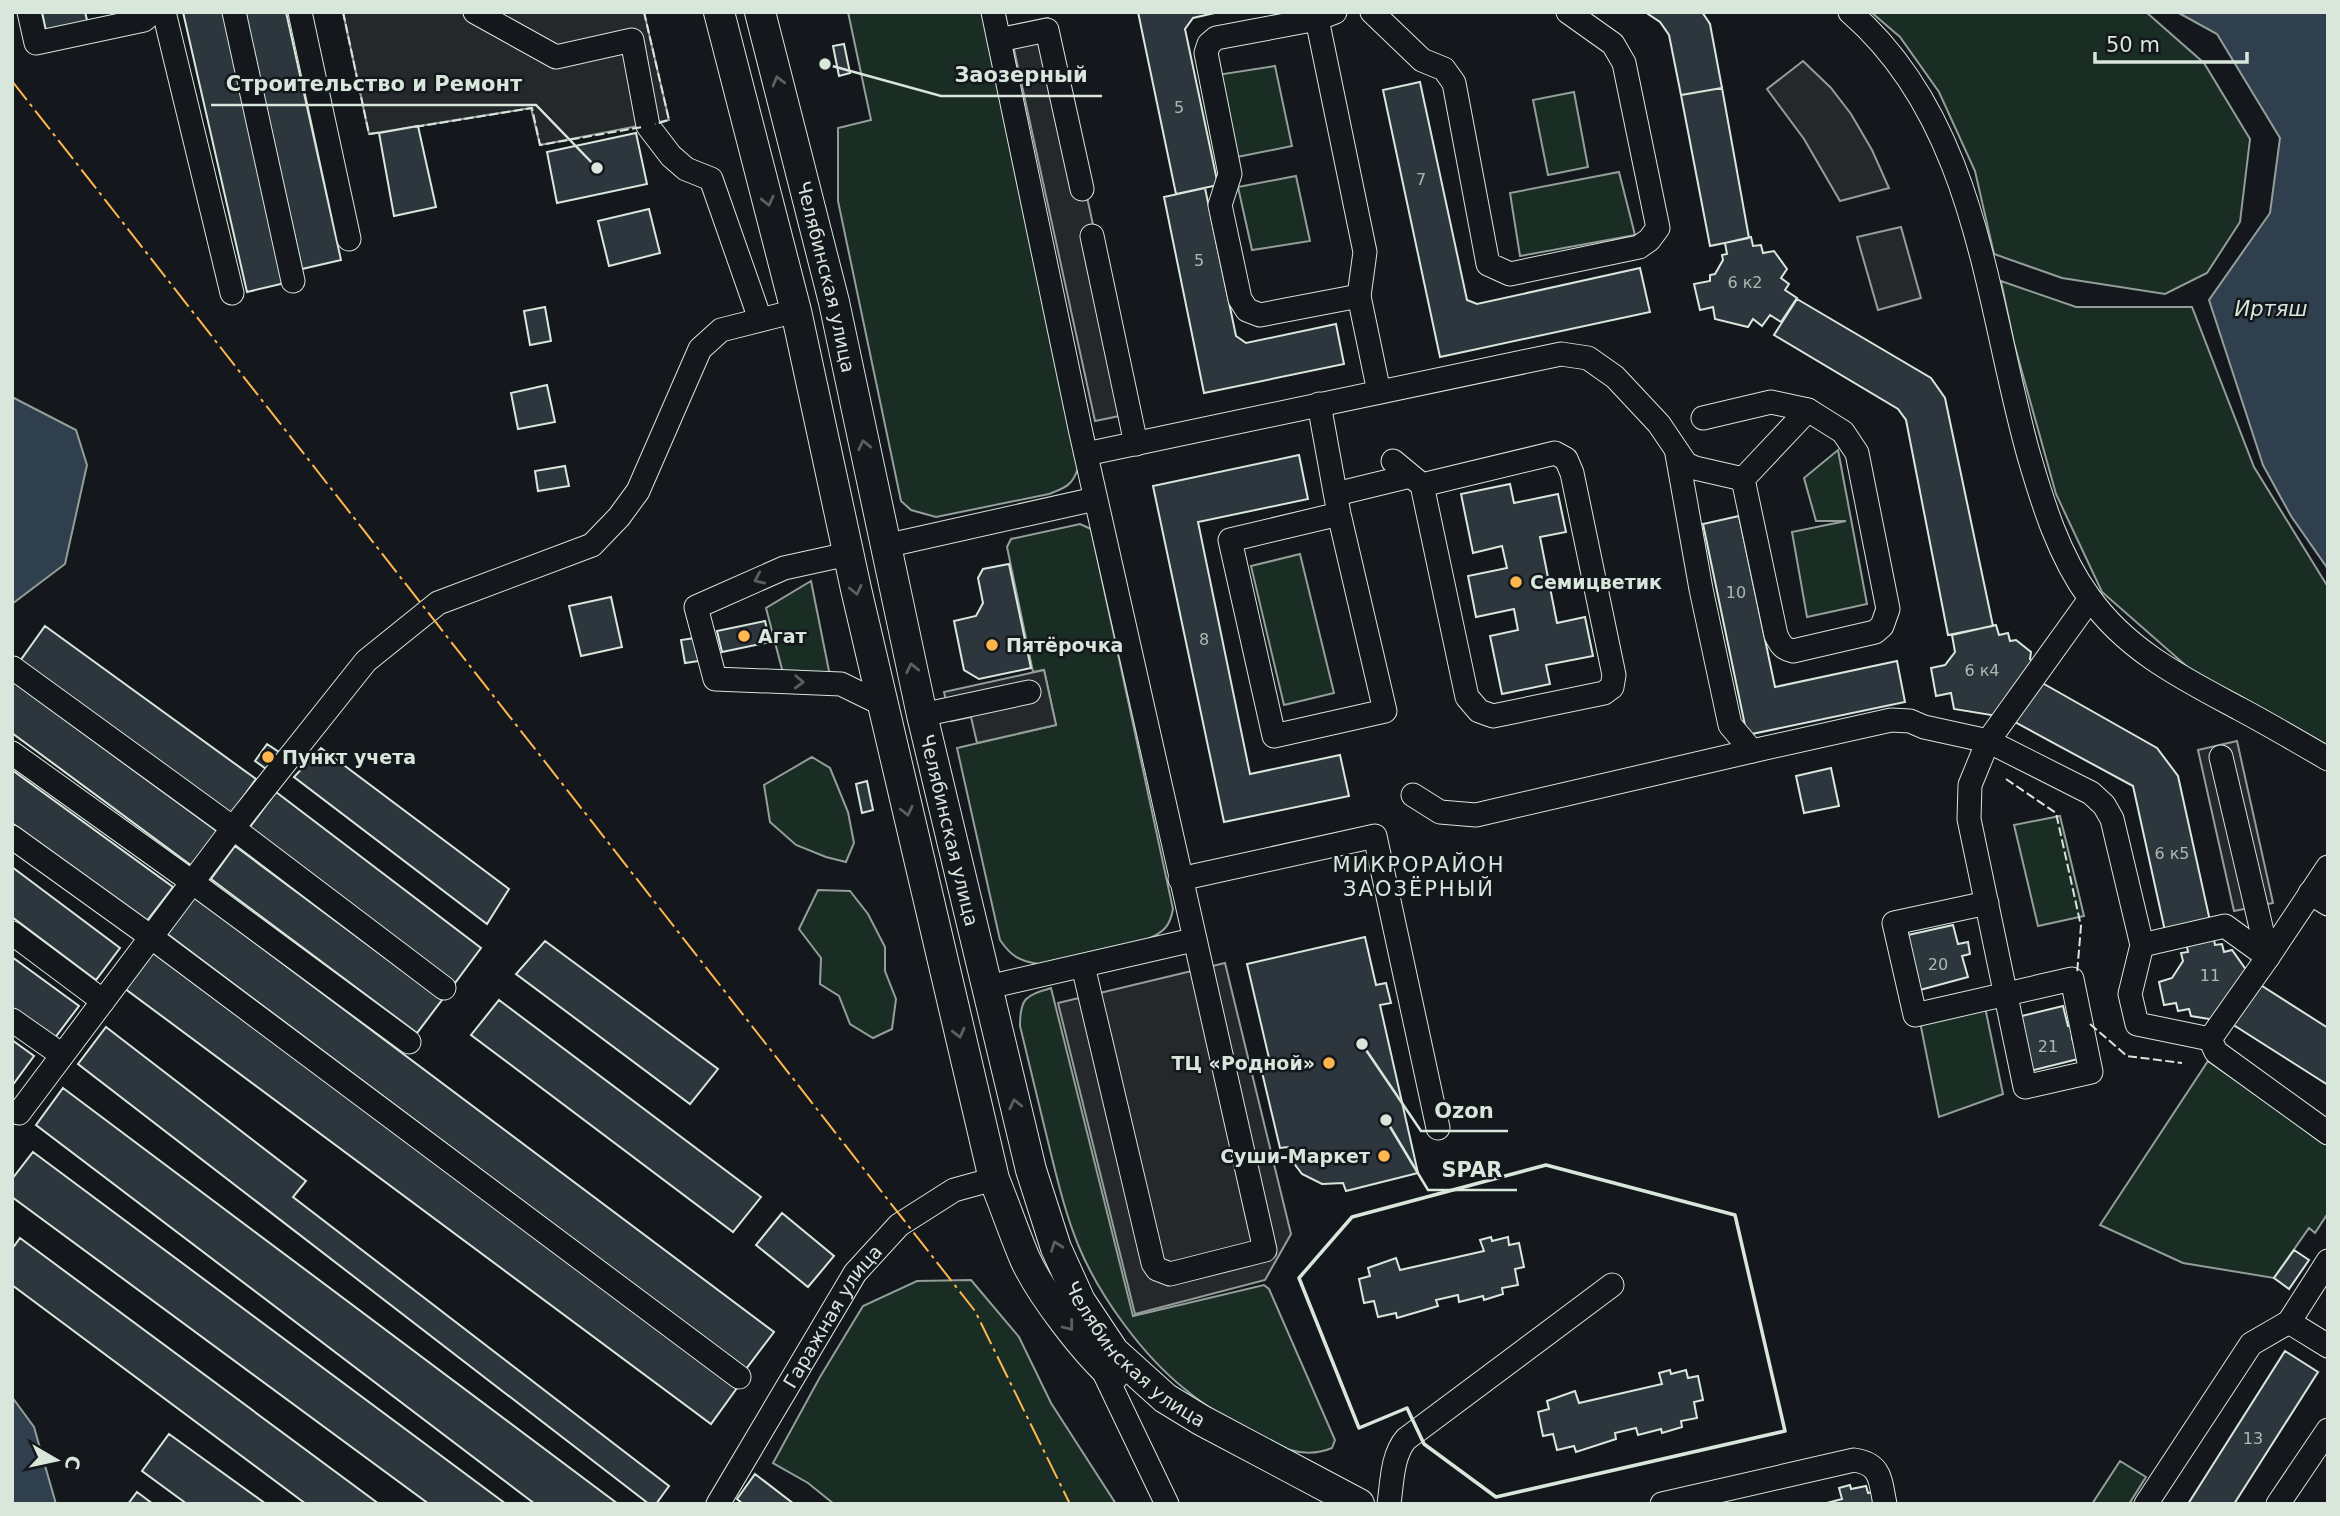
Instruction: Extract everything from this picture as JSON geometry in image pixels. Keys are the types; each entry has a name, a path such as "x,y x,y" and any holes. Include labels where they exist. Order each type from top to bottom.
{"main road":[{"name":"Челябинская улица","path":"719,12 796,311 882,704 994,1179 1026,1262 1057,1310 1100,1364 1131,1392 1169,1417 1325,1504"},
{"name":"Челябинская улица","path":"760,12 834,302 922,715 1031,1170 1056,1248 1080,1301 1114,1352 1165,1398 1359,1504"},
{"path":"751,134 789,125"},
{"path":"796,311 834,302"},
{"path":"848,554 885,546"},
{"path":"994,1179 1031,1170"}],"street":[{"path":"29,12 36,43 96,21 144,20 153,12"},
{"path":"164,12 232,293"},
{"path":"234,12 293,281"},
{"path":"300,12 349,239"},
{"path":"475,12 556,57 632,40 648,125 671,156 686,169 711,179 760,319"},
{"path":"993,12 1086,454 1193,940 1265,1250 1170,1274 1157,1269 1153,1263 1083,966"},
{"path":"1372,12 1422,60 1444,69 1454,83 1488,264 1510,274 1639,247 1649,240 1658,228 1624,63 1613,44 1568,12"},
{"path":"1850,12 1885,46 1906,74 1947,148 1963,191 1981,257 2034,475 2057,539 2090,599 2131,643 2183,680 2328,759"},
{"path":"1359,296 1260,315 1247,310 1240,299 1220,205 1230,174 1206,52 1209,44 1216,38 1326,16 1365,252 1359,296 1379,392"},
{"path":"999,40 1047,30 1082,189"},
{"path":"1092,236 1136,443"},
{"path":"19,1113 233,828 366,662 438,603 592,545 619,517 638,491 700,349 721,330 796,311"},
{"path":"1086,454 1561,354 1587,358 1615,377 1659,424 1686,464 1743,479"},
{"path":"1703,418 1771,402 1808,410 1843,432 1857,453 1887,596 1886,618 1875,632 1793,651 1786,650 1779,643 1743,479"},
{"path":"1319,404 1338,504 1385,711 1274,736 1230,540 1338,504 1408,474 1555,453 1566,458 1572,473 1614,675 1612,687 1604,693 1493,716 1479,711 1467,697 1408,474"},
{"path":"1743,479 1808,410"},
{"path":"1677,454 1730,725 1752,751"},
{"path":"885,546 1096,499"},
{"path":"848,554 784,568 696,607 715,680 841,684 882,704"},
{"path":"1987,903 1894,923 1915,1015 2006,995 2072,979 2091,1072 2025,1087 2006,995 1987,903 1969,819 1970,785 1988,741 2090,599"},
{"path":"13,668 233,828 444,988"},
{"path":"922,715 1029,692"},
{"path":"1413,796 1440,812 1476,815 1891,720 1910,721 1924,727 1988,741 2091,793 2104,804 2112,819 2141,945 2130,994 2137,1024 2210,1039"},
{"path":"12,753 409,1042"},
{"path":"2221,757 2268,957"},
{"path":"1180,879 1375,836 1438,1128"},
{"path":"12,837 151,937 739,1377"},
{"path":"2210,1039 2268,957 2319,899 2328,866"},
{"path":"2141,945 2225,926 2268,957"},
{"path":"12,933 103,1001"},
{"path":"988,987 1193,940"},
{"path":"12,1020 62,1055"},
{"path":"2210,1039 2216,1052 2328,1133"},
{"name":"Гаражная улица","path":"718,1504 855,1273 899,1225 954,1190 994,1179"},
{"path":"2146,1504 2251,1344 2289,1322 2328,1261"},
{"path":"1389,1504 1396,1457 1399,1446 1406,1439 1612,1284"},
{"path":"2289,1322 2328,1346"},
{"path":"1100,1364 1167,1504"},
{"path":"2278,1504 2328,1430"},
{"path":"1662,1504 1854,1461 1865,1462 1874,1467 1879,1476 1885,1504"}],"green space":[{"path":"848,12 983,12 1078,468 1071,482 1060,490 936,517 911,510 901,501 838,201 838,128 871,120"},
{"path":"1871,12 2146,12 2204,63 2250,139 2240,222 2207,273 2165,294 2062,278 1994,254 1975,171 1939,92 1900,37"},
{"path":"1275,66 1292,146 1232,158 1217,75"},
{"path":"1574,92 1588,167 1548,175 1533,100"},
{"path":"1619,172 1635,235 1520,256 1510,193"},
{"path":"1296,176 1310,241 1252,250 1238,187"},
{"path":"2001,281 2076,307 2192,307 2254,467 2328,587 2328,752 2200,678 2102,592 2056,494 2014,343"},
{"path":"1838,450 1867,604 1807,617 1792,532 1846,521 1816,521 1804,478"},
{"path":"1080,524 1091,529 1173,909 1165,928 1148,939 1039,964 1016,957 1000,940 957,748 1056,725 1044,670 1033,672 1007,547 1011,539"},
{"path":"1300,554 1334,693 1284,705 1251,566"},
{"path":"811,581 831,681 783,673 766,608"},
{"path":"812,757 830,768 848,812 854,843 846,862 796,845 770,822 764,785"},
{"path":"2060,816 2084,916 2038,926 2014,825"},
{"path":"818,890 850,891 868,914 885,947 885,971 896,999 892,1029 873,1038 850,1024 839,996 820,984 821,958 799,929"},
{"path":"1051,988 1133,1316 1264,1285 1269,1289 1335,1440 1332,1448 1307,1453 1284,1448 1261,1438 1205,1405 1154,1360 1124,1324 1099,1286 1079,1247 1066,1211 1020,1026 1021,1009 1026,1000 1035,993"},
{"path":"1985,1007 2003,1094 1939,1117 1920,1022"},
{"path":"2208,1061 2328,1144 2328,1213 2315,1233 2309,1228 2274,1278 2183,1263 2100,1225"},
{"path":"971,1280 1019,1337 1051,1403 1116,1504 834,1504 808,1483 773,1463 863,1306 917,1281"},
{"path":"2120,1461 2146,1477 2129,1504 2092,1504"}],"shaded area":[{"path":"343,12 644,12 669,120 540,145 531,108 369,134"},
{"path":"1048,18 1134,413 1095,421 1009,26"},
{"path":"1803,61 1831,88 1851,114 1872,150 1889,188 1840,201 1804,139 1767,89"},
{"path":"1901,227 1921,298 1878,310 1857,237"},
{"path":"1044,670 1056,725 977,743 971,717 951,721 944,692"},
{"path":"2237,741 2273,903 2234,911 2198,750"},
{"path":"1225,963 1291,1234 1265,1280 1135,1314 1058,1003"}],"water":[{"name":"Иртяш","path":"2177,12 2328,12 2328,569 2291,516 2263,465 2209,300 2270,213 2280,138 2217,34"},
{"path":"12,397 76,430 87,465 65,564 12,604"},
{"path":"12,1397 34,1427 56,1504 12,1504"}],"building":[{"path":"42,12 85,12 88,24 46,31"},
{"path":"183,12 224,12 285,283 247,292"},
{"path":"244,12 286,12 341,260 302,269"},
{"path":"1138,12 1219,12 1193,18 1185,29 1218,185 1176,194"},
{"path":"1645,12 1702,12 1710,24 1722,88 1681,95 1669,35 1660,22"},
{"path":"844,44 850,73 839,76 833,46"},
{"path":"1420,82 1467,300 1477,304 1640,268 1650,312 1440,357 1383,90"},
{"path":"1722,88 1749,238 1710,246 1681,95"},
{"path":"418,126 436,207 394,216 379,133"},
{"path":"636,133 647,184 557,203 547,152"},
{"path":"1205,188 1236,336 1246,343 1336,324 1344,364 1204,393 1164,197"},
{"path":"649,209 660,253 609,266 598,221"},
{"path":"1751,237 1753,246 1761,245 1763,253 1774,251 1787,269 1781,278 1789,284 1785,290 1797,298 1781,322 1770,315 1762,326 1753,319 1748,327 1715,319 1713,307 1700,310 1694,284 1710,281 1710,275 1715,274 1723,260 1722,255 1727,254 1725,243"},
{"path":"1797,299 1931,378 1945,398 1993,626 1948,635 1906,420 1898,409 1774,335"},
{"path":"545,307 551,341 530,345 524,311"},
{"path":"547,385 555,422 518,429 511,393"},
{"path":"1299,455 1308,499 1198,522 1250,774 1340,755 1349,796 1224,822 1153,486"},
{"path":"565,466 569,486 538,491 535,471"},
{"path":"1510,484 1514,503 1558,494 1566,532 1540,537 1557,623 1585,617 1593,656 1546,665 1550,684 1502,694 1490,636 1518,630 1514,609 1476,617 1468,576 1507,568 1502,546 1473,553 1461,494"},
{"path":"1739,516 1775,687 1897,661 1905,702 1747,735 1703,524"},
{"name":"Пятёрочка","path":"1009,564 1031,668 979,679 964,670 954,621 976,616 983,603 978,578 983,569"},
{"path":"611,597 622,647 581,656 569,606"},
{"name":"Агат","path":"765,621 770,642 722,652 717,631"},
{"path":"1996,625 1999,635 2008,633 2010,641 2016,640 2031,652 2030,659 2037,664 1997,716 1954,709 1951,693 1936,696 1931,668 1945,665 1955,652 1952,635"},
{"path":"45,626 256,779 231,814 20,661"},
{"path":"695,638 699,661 685,663 681,640"},
{"path":"2037,680 2157,748 2178,776 2210,921 2165,931 2133,786 2011,720"},
{"path":"12,681 218,832 192,866 12,733"},
{"name":"Пункт учета","path":"267,744 282,754 269,771 255,761"},
{"path":"321,748 509,889 487,924 294,777"},
{"path":"1831,768 1839,806 1804,813 1796,776"},
{"path":"12,770 173,887 146,922 12,823"},
{"path":"867,781 873,810 862,813 856,784"},
{"path":"276,792 481,948 455,983 250,827"},
{"path":"235,846 442,1000 417,1033 211,879"},
{"path":"12,867 120,948 96,980 12,917"},
{"path":"194,897 774,1332 746,1369 166,933"},
{"path":"2210,921 2215,945 2222,944 2224,952 2232,950 2247,971 2215,1020 2191,1016 2189,1009 2178,1011 2176,1003 2164,1005 2159,982 2172,978 2183,961 2181,953 2188,952 2183,927"},
{"path":"1953,925 1958,944 1968,942 1970,954 1962,956 1968,977 1920,990 1908,935"},
{"name":"ТЦ «Родной»","path":"1365,937 1376,985 1386,983 1391,1003 1380,1005 1418,1173 1346,1191 1343,1183 1322,1184 1302,1174 1290,1158 1288,1147 1280,1148 1261,1068 1269,1058 1247,964"},
{"path":"545,941 718,1069 690,1104 516,974"},
{"path":"152,952 737,1388 711,1424 124,988"},
{"path":"12,957 79,1006 54,1039 12,1008"},
{"path":"2259,984 2328,1028 2328,1085 2232,1024"},
{"path":"499,1000 761,1197 733,1232 471,1035"},
{"path":"2063,1006 2068,1026 2077,1024 2081,1036 2072,1038 2078,1059 2030,1071 2018,1017"},
{"path":"106,1027 306,1181 293,1197 669,1486 656,1504 649,1504 78,1064"},
{"path":"12,1040 34,1056 12,1086"},
{"path":"63,1088 618,1504 535,1504 36,1125"},
{"path":"33,1152 506,1504 429,1504 12,1197 12,1179"},
{"path":"782,1213 834,1256 808,1287 756,1245"},
{"path":"1491,1237 1492,1241 1508,1237 1509,1245 1519,1243 1524,1267 1515,1269 1518,1285 1502,1288 1503,1294 1484,1300 1483,1296 1459,1302 1458,1295 1436,1300 1438,1306 1397,1318 1396,1313 1378,1317 1374,1301 1364,1303 1359,1279 1370,1276 1368,1268 1396,1258 1400,1270 1484,1251 1480,1240"},
{"path":"20,1238 379,1504 306,1504 12,1285 12,1249"},
{"path":"2294,1250 2309,1260 2289,1289 2274,1278"},
{"path":"2285,1351 2318,1372 2234,1504 2188,1504"},
{"path":"1670,1370 1671,1374 1686,1370 1688,1378 1698,1376 1703,1400 1694,1402 1697,1418 1681,1421 1682,1427 1662,1433 1661,1429 1638,1435 1636,1428 1615,1433 1616,1439 1576,1452 1574,1446 1557,1450 1553,1434 1543,1436 1538,1412 1549,1409 1547,1401 1575,1391 1579,1403 1662,1384 1659,1373"},
{"path":"169,1434 266,1504 187,1504 142,1471"},
{"path":"755,1474 794,1504 743,1504 737,1499"},
{"path":"1850,1485 1851,1489 1866,1486 1868,1493 1878,1491 1880,1504 1823,1504 1842,1499 1839,1488"},
{"path":"137,1492 153,1504 128,1504"}],"fence":[{"path":"343,12 369,134 384,132"},
{"path":"644,12 669,120 655,124"},
{"path":"415,127 532,108 540,145 642,127"},
{"path":"2006,779 2056,813 2081,926 2077,974"},
{"path":"2090,1024 2127,1056 2182,1063"}],"wall":[{"path":"1546,1165 1735,1215 1785,1431 1496,1497 1424,1444 1407,1408 1359,1428 1299,1278 1352,1217 1546,1165"}],"power":[{"path":"12,81 975,1311 1070,1504"}],"place":[{"name":"Заозерный","path":"825,64"},
{"name":"Строительство и Ремонт","path":"597,168"},
{"name":"Семицветик","path":"1516,582"},
{"name":"Агат","path":"744,636"},
{"name":"Пятёрочка","path":"992,645"},
{"name":"Пункт учета","path":"268,757"},
{"name":"Ozon","path":"1362,1044"},
{"name":"ТЦ «Родной»","path":"1329,1063"},
{"name":"SPAR","path":"1386,1120"},
{"name":"Суши-Маркет","path":"1384,1156"}],"district":[{"name":"МИКРОРАЙОН ЗАОЗЁРНЫЙ","path":"1419,877"}]}
